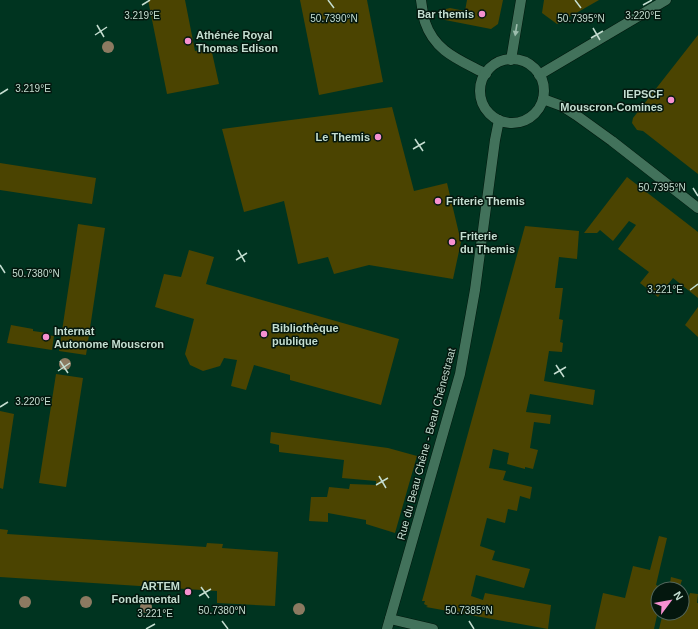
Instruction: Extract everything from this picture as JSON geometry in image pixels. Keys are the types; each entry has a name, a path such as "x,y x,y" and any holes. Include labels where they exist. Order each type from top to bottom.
{"street":[{"path":"421,0 425,21 430,34 436,43 455,58 486,74"},
{"path":"511,60 521,0"},
{"path":"539,75 666,0"},
{"path":"505,60 511,60 517,60 530,65 539,75 544,87 543,100 537,110 528,119 517,123 498,120 486,110 480,89 486,74 494,66 505,60"},
{"path":"543,100 562,106 576,115 698,208"},
{"name":"Rue du Beau Chêne - Beau Chênestraat","path":"389,624 460,374 475,290 498,120"},
{"path":"389,624 433,629"}],"building":[{"path":"148,0 185,0 195,51 211,48 219,84 167,94"},
{"path":"300,0 367,0 383,82 319,95"},
{"path":"467,0 503,0 498,24 491,29 445,20 443,18 442,10 450,8 465,11"},
{"path":"544,0 599,0 557,24 542,13"},
{"path":"698,35 698,174 643,131 637,130 632,123 633,118"},
{"path":"392,107 414,191 447,183 461,242 453,279 369,265 334,274 328,257 298,264 284,201 244,212 222,129"},
{"path":"0,163 96,178 92,204 0,190"},
{"path":"627,177 698,232 698,298 673,278 658,297 640,283 649,272 618,249 636,225 629,221 613,241 600,230 597,233 584,233"},
{"path":"78,224 105,228 86,355 59,351"},
{"path":"525,226 579,231 577,259 559,257 555,288 563,288 559,319 563,320 560,342 563,343 562,352 549,351 544,381 595,390 593,405 530,394 526,412 551,415 550,424 534,422 530,448 538,450 533,469 525,467 525,469 507,464 509,453 493,449 489,468 506,471 503,480 532,487 530,499 520,496 517,511 508,509 505,523 487,518 480,546 495,551 492,560 530,569 524,588 476,575 471,596 483,600 485,593 551,605 548,629 426,607 428,606 424,604 425,601 422,601"},
{"path":"189,250 214,257 206,284 399,339 381,405 290,380 290,375 254,365 246,390 231,386 237,360 224,358 220,366 203,371 190,365 185,354 194,319 155,307 164,274 181,277"},
{"path":"698,307 698,337 685,325"},
{"path":"11,325 33,329 33,331 47,333 46,335 54,336 52,350 7,343"},
{"path":"56,374 83,378 66,487 39,483"},
{"path":"0,411 14,414 3,489 0,488"},
{"path":"271,432 388,448 417,456 395,533 366,524 366,520 328,513 328,522 309,521 311,497 327,497 329,487 349,489 350,484 376,485 376,481 342,478 344,460 279,452 279,445 270,443"},
{"path":"0,529 8,530 7,534 206,547 207,543 223,544 222,548 278,552 275,606 217,603 217,591 0,577"},
{"path":"659,536 667,538 657,581 650,581 650,621 656,621 654,629 595,629 603,593 625,598 633,566 650,570"},
{"path":"671,577 682,580 682,581 670,581"},
{"path":"690,593 698,594 698,629 659,629 661,621 690,621"}],"place":[{"name":"Bar themis","path":"482,14"},
{"name":"Athénée Royal Thomas Edison","path":"188,41"},
{"name":"IEPSCF Mouscron-Comines","path":"671,100"},
{"name":"Le Themis","path":"378,137"},
{"name":"Friterie Themis","path":"438,201"},
{"name":"Friterie du Themis","path":"452,242"},
{"name":"Bibliothèque publique","path":"264,334"},
{"name":"Internat Autonome Mouscron","path":"46,337"},
{"name":"ARTEM Fondamental","path":"188,592"}]}
